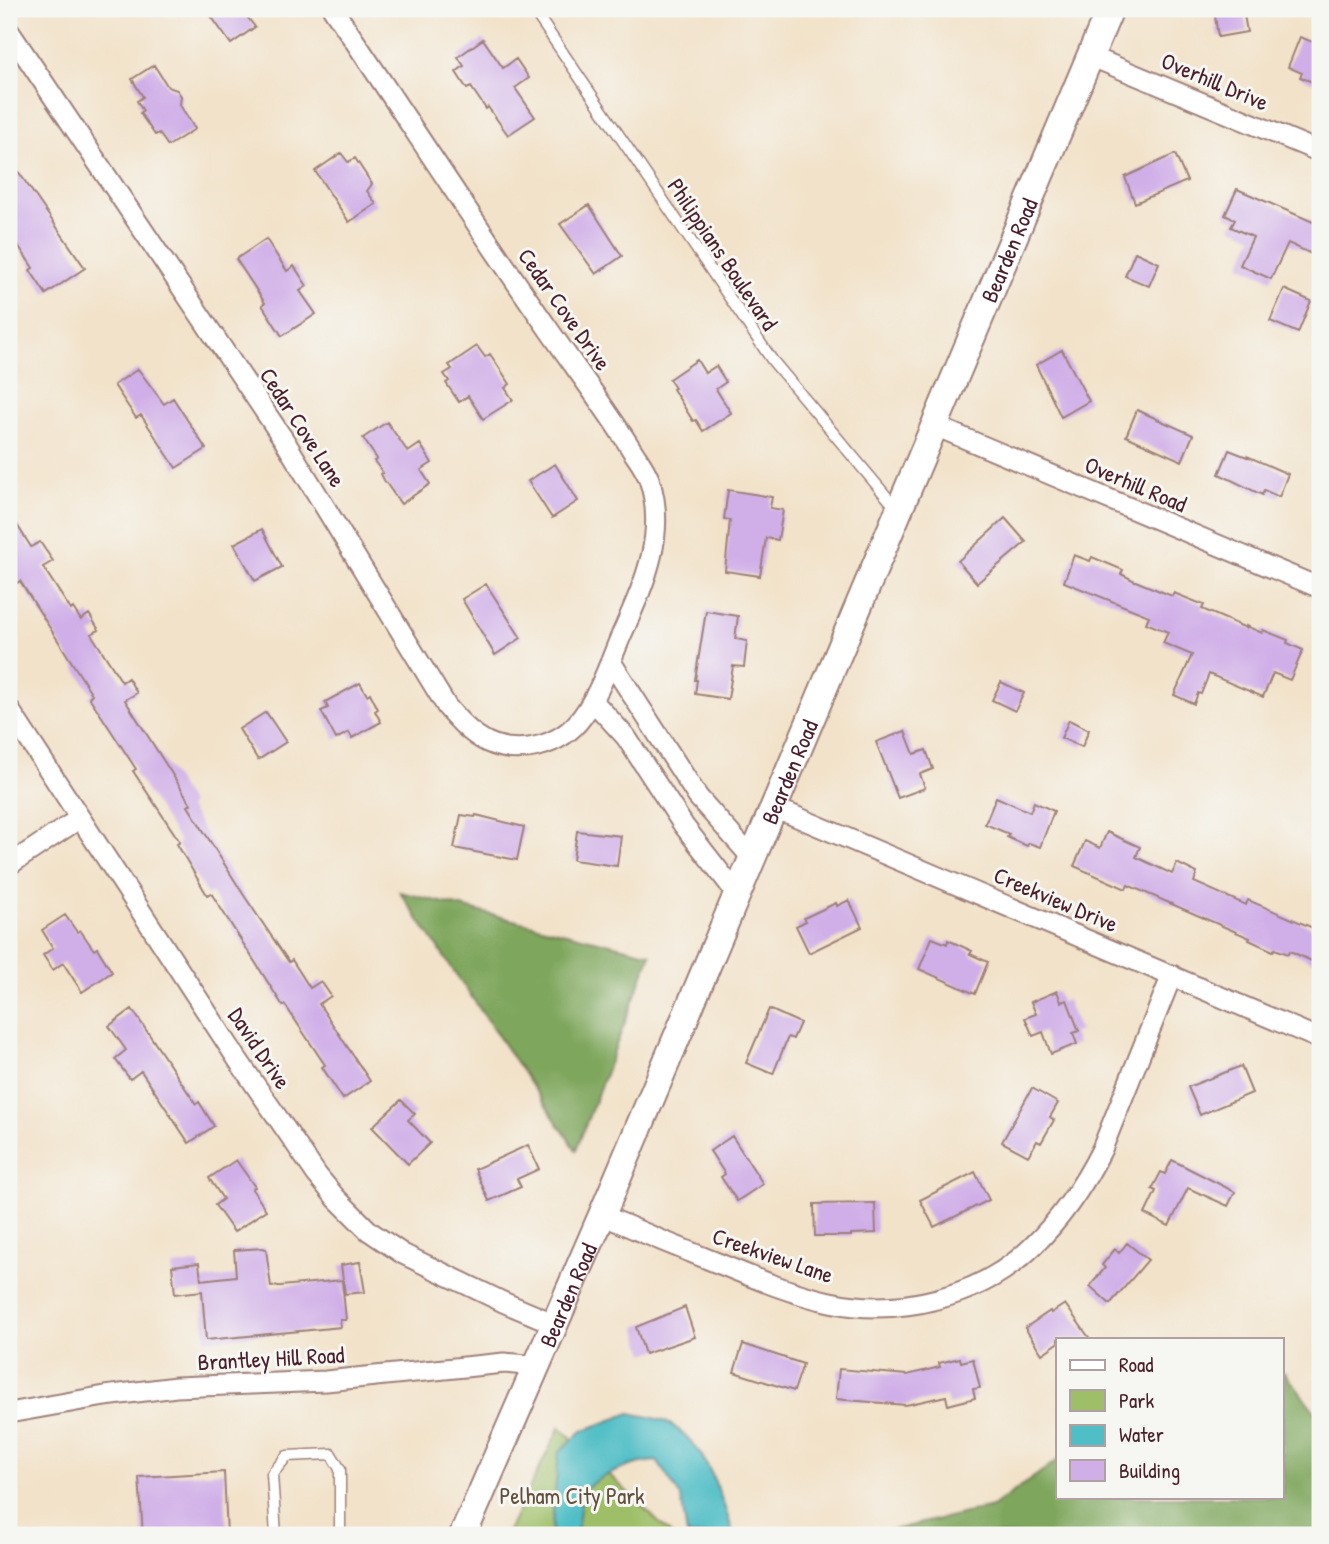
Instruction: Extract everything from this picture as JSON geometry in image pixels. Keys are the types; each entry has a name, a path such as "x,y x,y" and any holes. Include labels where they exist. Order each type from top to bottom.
{"street":[{"name":"Cedar Cove Drive","path":"333,9 613,421 648,478 656,512 651,559 642,591 593,701"},
{"name":"Bearden Road","path":"463,1535 538,1366 1110,9"},
{"name":"Cedar Cove Lane","path":"9,31 284,440 432,684 461,724 475,735 500,747 531,748 545,745 566,733 580,720 593,701"},
{"name":"Overhill Drive","path":"1090,56 1320,152"},
{"name":"Overhill Road","path":"933,425 1320,588"},
{"path":"611,662 698,797 752,858"},
{"path":"593,701 626,737 684,826 737,894"},
{"name":"David Drive","path":"9,709 238,1060 317,1175 336,1198 369,1231 403,1254 555,1324"},
{"name":"Creekview Drive","path":"771,809 922,869 1320,1039"},
{"path":"9,865 80,818"},
{"name":"Creekview Lane","path":"602,1215 780,1288 831,1302 881,1307 916,1304 962,1291 1011,1265 1031,1248 1054,1224 1089,1175 1171,975"},
{"name":"Brantley Hill Road","path":"9,1413 176,1387 326,1381 504,1363 538,1366"}],"lane":[{"name":"Philippians Boulevard","path":"533,9 772,360 898,510"},
{"path":"276,1535 272,1474 287,1456 331,1454 340,1469 340,1535"}],"green space":[{"path":"400,892 651,954 576,1150"},
{"path":"1284,1373 1320,1418 1320,1535 870,1535 992,1507 1056,1461 1056,1498 1284,1498"},
{"name":"Pelham City Park","path":"560,1427 672,1535 506,1535"}],"water":[{"path":"630,1413 666,1422 692,1443 717,1487 734,1535 687,1535 681,1497 657,1461 628,1467 591,1484 583,1490 576,1535 551,1535 559,1452 582,1431"}],"building":[{"path":"206,9 241,9 255,27 231,44"},
{"path":"1214,9 1243,9 1247,32 1218,37"},
{"path":"1320,31 1320,85 1300,77 1302,73 1288,67 1300,37 1315,43"},
{"path":"483,39 503,68 516,59 529,78 515,88 535,117 508,135 488,107 486,109 471,87 467,89 456,72 464,66 458,57"},
{"path":"154,65 168,87 177,90 181,96 180,105 195,129 168,146 159,133 155,135 140,113 143,111 137,101 143,97 132,79"},
{"path":"341,153 348,162 355,158 372,184 367,191 376,204 349,222 315,171"},
{"path":"1175,154 1187,181 1135,203 1125,177"},
{"path":"9,158 85,268 46,294 9,231"},
{"path":"1237,189 1320,225 1320,258 1288,243 1271,279 1240,265 1253,237 1231,227 1235,220 1225,215"},
{"path":"589,205 622,256 596,274 560,224"},
{"path":"266,239 287,271 294,266 307,286 300,291 316,314 282,336 262,305 265,303 236,259"},
{"path":"1135,252 1159,263 1149,286 1125,276"},
{"path":"1284,289 1311,301 1298,333 1270,321"},
{"path":"477,346 485,357 490,354 510,384 505,388 513,400 483,419 468,396 459,402 446,383 449,381 444,374 452,369 449,365"},
{"path":"1062,350 1089,401 1061,417 1036,365"},
{"path":"697,360 705,373 716,366 726,382 716,389 731,413 703,431 696,420 693,421 669,379"},
{"path":"138,369 164,404 173,398 206,449 176,468 141,415 136,418 114,385"},
{"path":"1137,410 1193,435 1182,461 1126,436"},
{"path":"387,422 408,452 420,444 432,463 421,470 430,484 401,504 384,480 381,474 383,473 374,461 377,459 363,438"},
{"path":"1229,450 1288,474 1279,497 1264,490 1262,495 1219,474"},
{"path":"555,464 578,501 552,518 528,481"},
{"path":"728,490 772,497 770,508 783,510 778,540 766,538 760,576 725,571 730,520 724,519"},
{"path":"9,512 31,547 40,542 53,561 43,567 71,610 73,608 81,620 89,614 99,630 91,634 122,682 128,678 137,693 125,700 191,804 188,806 245,897 310,988 321,981 331,996 319,1004 370,1081 343,1099 322,1067 325,1065 285,1005 283,1006 211,893 207,895 177,844 180,842 89,697 92,694 20,581 17,583 9,571"},
{"path":"1005,518 1026,542 977,583 958,561"},
{"path":"262,529 282,567 255,581 234,544"},
{"path":"1074,555 1090,561 1092,557 1123,570 1121,574 1133,580 1172,596 1174,593 1204,605 1202,609 1246,628 1262,633 1263,630 1288,640 1287,643 1303,650 1290,680 1273,673 1263,697 1209,674 1194,704 1174,695 1192,655 1163,643 1168,632 1146,623 1149,616 1064,582"},
{"path":"486,584 521,638 495,655 462,599"},
{"path":"706,611 738,616 735,639 747,641 744,667 733,666 728,699 695,694"},
{"path":"1001,682 1024,693 1015,711 992,700"},
{"path":"360,683 367,695 370,693 381,722 352,738 349,732 336,739 321,711 328,708 325,702"},
{"path":"266,712 286,742 258,760 239,729"},
{"path":"1069,720 1089,730 1082,747 1061,738"},
{"path":"905,731 914,754 926,750 933,769 920,774 925,788 898,798 876,742"},
{"path":"996,797 1030,812 1034,802 1054,811 1040,847 1029,843 1027,846 1007,837 1009,834 985,824"},
{"path":"461,815 476,815 524,827 517,860 454,848"},
{"path":"577,831 621,836 617,866 573,860"},
{"path":"1107,832 1140,847 1136,857 1172,874 1177,863 1197,873 1194,882 1246,905 1248,900 1320,931 1320,965 1290,951 1288,954 1275,949 1273,951 1249,940 1250,938 1128,885 1126,889 1074,866 1085,841 1100,848"},
{"path":"849,900 862,927 809,953 796,926 806,921 804,918"},
{"path":"65,915 94,950 97,948 112,972 82,992 63,963 53,970 43,955 53,948 42,930"},
{"path":"932,938 947,944 948,940 988,962 975,994 919,969"},
{"path":"1057,991 1061,1002 1067,1000 1079,1031 1073,1033 1077,1044 1051,1054 1043,1032 1033,1036 1025,1018 1036,1014 1031,1002"},
{"path":"132,1009 196,1104 199,1102 214,1126 189,1143 141,1071 130,1079 115,1059 126,1050 109,1026"},
{"path":"769,1009 800,1023 793,1039 788,1037 773,1074 746,1063"},
{"path":"1241,1066 1252,1093 1200,1115 1188,1087"},
{"path":"1032,1088 1058,1103 1050,1117 1054,1120 1041,1143 1037,1141 1028,1156 1002,1142"},
{"path":"401,1100 415,1114 408,1120 430,1143 408,1164 372,1127"},
{"path":"732,1136 763,1184 737,1201 721,1177 725,1174 710,1151"},
{"path":"528,1145 539,1169 517,1179 521,1187 489,1201 475,1169"},
{"path":"236,1160 255,1187 252,1189 266,1210 234,1232 215,1205 223,1199 209,1178"},
{"path":"1172,1160 1235,1192 1228,1206 1188,1188 1169,1226 1145,1214 1156,1191 1152,1189 1161,1172 1165,1174"},
{"path":"975,1172 989,1200 934,1227 920,1200"},
{"path":"875,1203 876,1233 815,1236 814,1204"},
{"path":"1127,1243 1148,1260 1110,1304 1090,1286 1105,1268 1102,1265 1115,1249 1119,1253"},
{"path":"266,1249 271,1287 342,1280 346,1320 340,1320 341,1327 206,1340 202,1291 175,1294 172,1266 199,1263 201,1280 236,1276 234,1250"},
{"path":"360,1262 365,1292 345,1294 341,1265"},
{"path":"1065,1304 1089,1338 1056,1338 1056,1344 1042,1354 1025,1328 1050,1311 1051,1313"},
{"path":"685,1307 695,1337 645,1354 636,1327"},
{"path":"743,1344 803,1364 794,1391 734,1372"},
{"path":"960,1358 961,1362 973,1359 980,1388 973,1389 975,1398 948,1405 946,1396 906,1405 836,1399 839,1369 907,1375 940,1367 939,1363"},
{"path":"224,1472 227,1534 143,1535 139,1477"}]}
